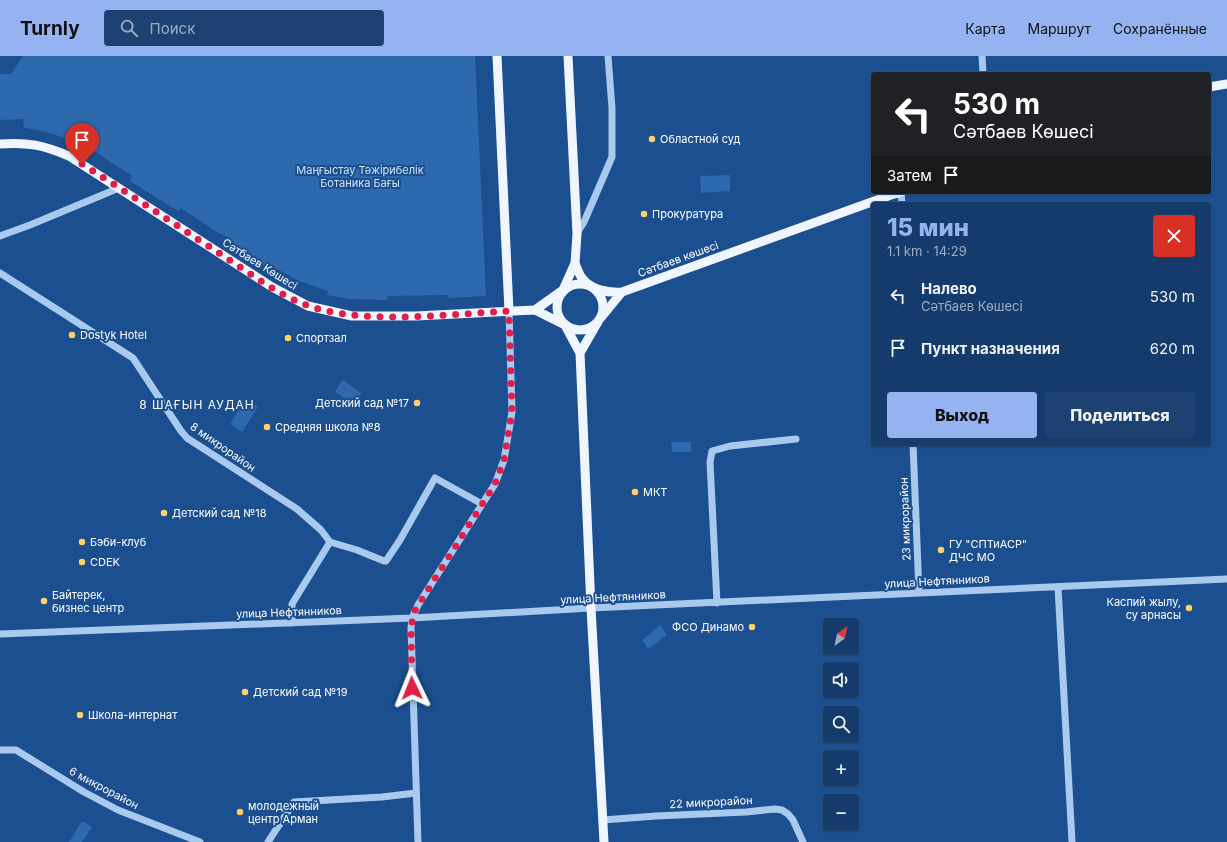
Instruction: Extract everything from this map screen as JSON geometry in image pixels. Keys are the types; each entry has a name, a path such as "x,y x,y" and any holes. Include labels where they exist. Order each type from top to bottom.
{"main road":[{"path":"497,56 509,311"},
{"path":"568,56 577,234 575,264 556,304 560,319 565,325 580,353 591,608 604,842"},
{"path":"1211,87 1227,84"},
{"name":"Сәтбаев Көшесі","path":"0,144 18,143 47,146 69,156 267,284 308,306 352,316 416,316 535,310 565,325"},
{"name":"Сәтбаев көшесі","path":"872,202 896,194"},
{"name":"Сәтбаев көшесі","path":"595,289 622,292 871,202"},
{"path":"575,264 582,278 595,289 602,300 603,307 599,320 580,353"},
{"path":"535,310 568,286 582,283 595,289"},
{"path":"565,325 572,329 580,330 587,329 594,325 622,292"}],"street":[{"path":"577,234 584,222 612,157 612,108 608,56"},
{"path":"982,56 983,72"},
{"path":"0,236 120,188"},
{"name":"8 микрорайон","path":"0,273 133,358 187,438 297,509 321,530 330,542"},
{"path":"418,842 412,673 412,618 418,605 495,484 504,460 512,412 509,311"},
{"path":"717,603 710,462 712,451 730,446 796,438"},
{"name":"23 микрорайон","path":"913,446 919,593"},
{"path":"292,622 292,604 330,542 386,561 400,540 435,478 482,504"},
{"name":"улица Нефтянников","path":"0,634 412,618 591,608 1227,579"},
{"path":"1058,586 1072,842"},
{"name":"6 микрорайон","path":"0,750 16,750 84,792 118,810 200,842"},
{"path":"268,842 294,802 382,797 416,793"},
{"name":"22 микрорайон","path":"603,820 656,816 722,814 775,809 782,810 788,814 793,820 803,842"}],"green space":[{"name":"Маңғыстау Тәжірибелік Ботаника Бағы","path":"23,56 475,56 486,296 448,298 448,295 387,296 387,300 350,299 327,295 328,291 299,281 277,269 274,273 226,242 229,238 215,231 181,208 178,211 130,181 132,176 82,143 80,146 53,134 24,128 23,119 0,120 0,74 11,74"},
{"path":"730,175 730,191 701,193 700,176"},
{"path":"342,380 362,393 354,404 335,392"},
{"path":"246,399 258,407 242,432 230,424"},
{"path":"671,442 691,442 691,452 672,452"},
{"path":"660,625 667,635 648,649 642,640"},
{"path":"82,821 92,827 82,842 69,842"}],"place":[{"name":"Областной суд","path":"652,139"},
{"name":"Прокуратура","path":"644,214"},
{"name":"Dostyk Hotel","path":"72,335"},
{"name":"Спортзал","path":"288,338"},
{"name":"Детский сад №17","path":"417,403"},
{"name":"Средняя школа №8","path":"267,427"},
{"name":"МКТ","path":"635,492"},
{"name":"Детский сад №18","path":"164,513"},
{"name":"Бэби-клуб","path":"82,542"},
{"name":"ГУ \"СПТиАСР\" ДЧС МО","path":"941,550"},
{"name":"CDEK","path":"82,562"},
{"name":"Байтерек, бизнес центр","path":"44,601"},
{"name":"Каспий жылу, су арнасы","path":"1189,608"},
{"name":"ФСО Динамо","path":"752,627"},
{"name":"Детский сад №19","path":"245,692"},
{"name":"Школа-интернат","path":"80,715"},
{"name":"молодежный центр Арман","path":"240,812"}],"district":[{"name":"8 ШАҒЫН АУДАН","path":"197,404"}],"route":[{"path":"82,164 272,287 290,298 308,306 352,316 416,316 509,311 512,412 504,460 495,484 414,612 411,628 412,688"}]}
